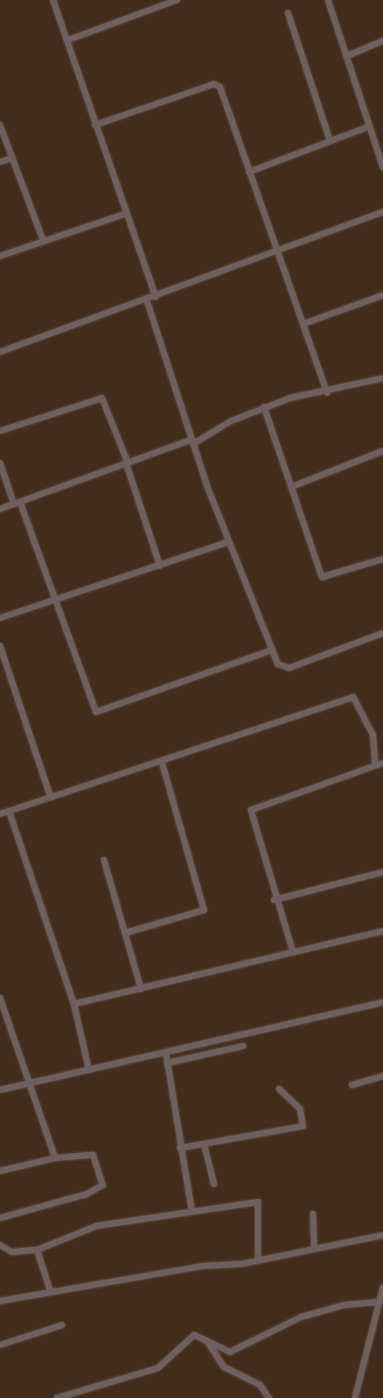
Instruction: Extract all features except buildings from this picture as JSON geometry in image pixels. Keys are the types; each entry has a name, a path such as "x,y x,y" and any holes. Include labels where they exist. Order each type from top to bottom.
{"street":[{"path":"53,0 125,214 156,297"},
{"path":"68,40 177,0"},
{"path":"328,0 370,126 380,143 383,166"},
{"path":"288,13 330,140"},
{"path":"347,56 383,41"},
{"path":"95,125 217,85 327,393"},
{"path":"0,126 43,240"},
{"path":"249,172 370,126"},
{"path":"0,162 12,158"},
{"path":"0,352 156,297 383,212"},
{"path":"0,256 125,214"},
{"path":"303,324 383,295"},
{"path":"147,300 192,442 229,542 278,664 289,668 383,634"},
{"path":"0,509 127,463 192,442 264,408 383,378"},
{"path":"0,431 102,398 127,463 160,566"},
{"path":"264,408 322,577 383,559"},
{"path":"291,487 383,451"},
{"path":"0,463 57,600 96,712 272,650"},
{"path":"0,618 229,542"},
{"path":"0,646 51,798"},
{"path":"0,814 162,763 353,697 373,735 375,762"},
{"path":"293,952 274,900 251,810 375,762 383,763"},
{"path":"125,933 204,912 162,763"},
{"path":"9,811 74,1004 89,1070"},
{"path":"104,860 142,989"},
{"path":"274,900 383,872"},
{"path":"74,1004 383,931"},
{"path":"0,998 27,1082 55,1158"},
{"path":"0,1090 27,1082 166,1053 383,1002"},
{"path":"221,1040 224,1051"},
{"path":"168,1063 243,1046"},
{"path":"166,1053 180,1148 192,1211"},
{"path":"352,1085 383,1076"},
{"path":"180,1148 303,1126 300,1109 279,1089"},
{"path":"204,1144 214,1184"},
{"path":"0,1171 55,1158 93,1155 102,1188 0,1218"},
{"path":"0,1245 12,1252 37,1250 96,1226 259,1203 258,1261"},
{"path":"313,1214 314,1248"},
{"path":"0,1301 50,1290 258,1261 383,1235"},
{"path":"37,1250 50,1290"},
{"path":"355,1398 383,1287"},
{"path":"57,1398 68,1397 158,1368 194,1335 206,1339 230,1352 301,1317 344,1305 378,1302"},
{"path":"0,1345 62,1325"},
{"path":"206,1339 224,1367 260,1385 269,1398"}]}
